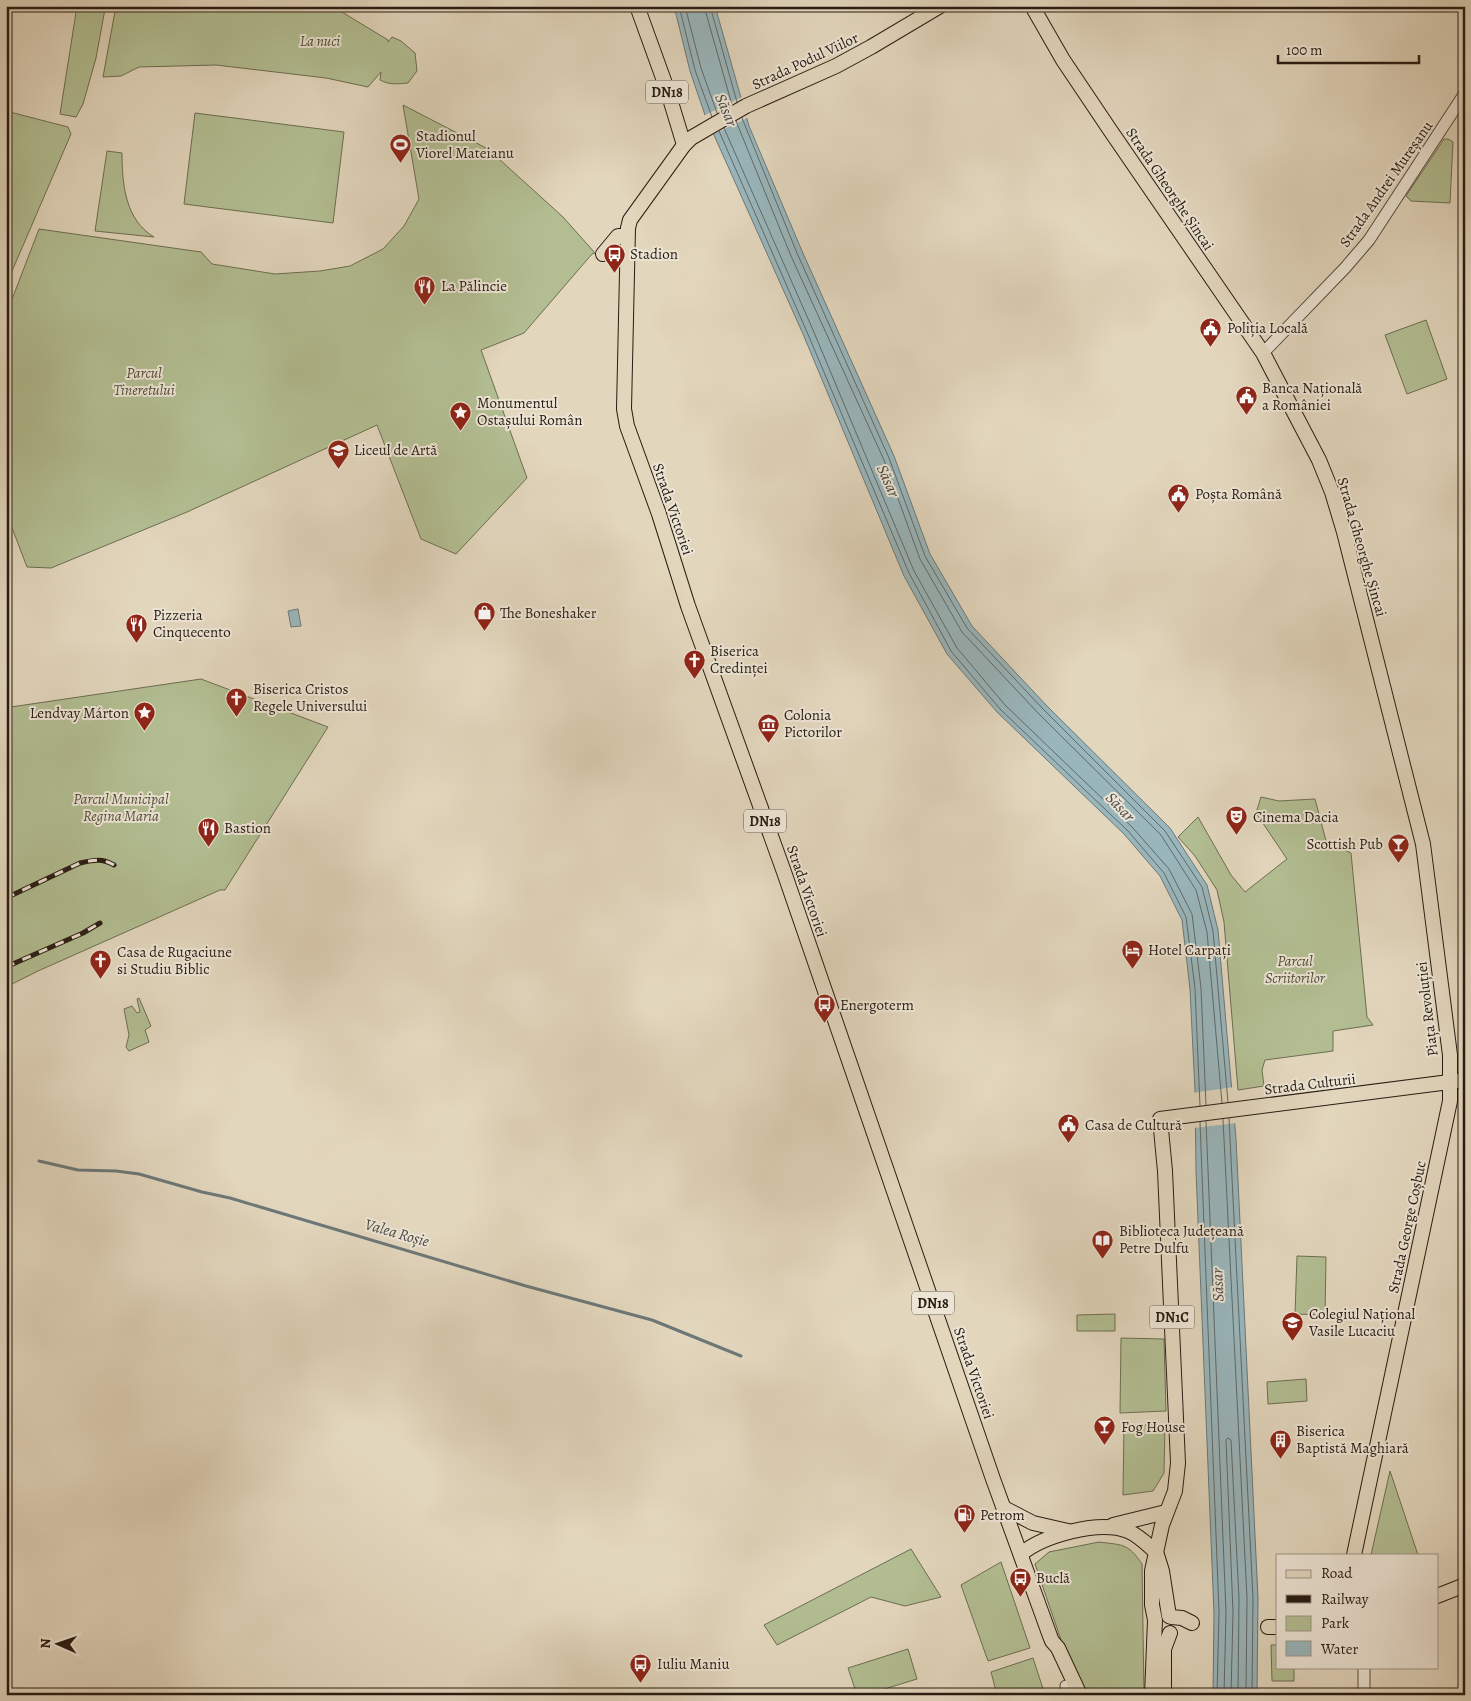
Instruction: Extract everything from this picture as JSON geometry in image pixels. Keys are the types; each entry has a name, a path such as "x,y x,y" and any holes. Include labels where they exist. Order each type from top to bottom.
{"main road":[{"name":"DN18","path":"637,6 667,89 684,145"},
{"name":"Strada Podul Viilor","path":"684,145 700,132 746,106 836,66 940,6"},
{"name":"Strada Gheorghe Șincai","path":"1032,6 1063,60 1263,353 1319,460 1332,492 1344,532 1423,844"},
{"name":"Strada Victoriei","path":"684,145 630,220 627,236 624,409 626,426 659,514 691,616 852,1067 1004,1508 1052,1641 1052,1650 1068,1692"},
{"path":"603,254 618,236 627,236"},
{"name":"Piața Revoluției","path":"1423,844 1450,1055 1458,1081"},
{"name":"Strada Culturii","path":"1166,1512 1175,1491 1178,1440 1165,1171 1160,1119 1458,1081"},
{"name":"Strada George Coșbuc","path":"1354,1554 1450,1101 1458,1081"},
{"path":"1004,1508 1033,1523 1071,1532"},
{"path":"1021,1554 1034,1544 1071,1532 1107,1527 1166,1512"},
{"name":"DN1C","path":"1152,1695 1155,1624 1152,1606 1152,1571 1166,1512"},
{"path":"1107,1527 1133,1534 1156,1552 1162,1571 1171,1624 1164,1649 1164,1695"},
{"path":"1438,1596 1465,1585"},
{"path":"1155,1624 1162,1614 1171,1624"},
{"path":"1171,1624 1191,1622"},
{"name":"Strada Victoriei","path":"1052,1641 1058,1648 1080,1695"}],"street":[{"name":"Strada Andrei Mureșanu","path":"1263,353 1369,240 1465,93"},
{"path":"1364,1668 1364,1695"}],"green space":[{"path":"77,6 105,9 96,58 83,104 76,117 60,114"},
{"name":"La nuci","path":"116,6 332,6 388,40 388,42 392,37 401,41 415,53 417,71 408,83 397,84 380,80 381,72 368,87 326,78 216,65 139,67 121,76 103,77"},
{"name":"Parcul Tineretului","path":"403,105 488,149 563,217 595,253 592,254 524,333 481,350 527,478 456,554 421,539 377,425 187,512 51,568 27,567 6,512 6,315 39,229 201,252 212,264 275,274 320,271 350,266 383,249 404,226 419,199"},
{"path":"6,111 68,127 71,134 6,285"},
{"path":"195,113 344,132 333,223 184,204"},
{"path":"1444,139 1453,142 1450,203 1411,201 1406,196"},
{"path":"107,151 122,153 124,188 131,211 144,230 154,237 95,231"},
{"path":"1426,320 1447,379 1407,394 1385,335"},
{"name":"Parcul Municipal Regina Maria","path":"201,679 328,727 225,890 220,890 6,987 6,711 11,707"},
{"name":"Parcul Scriitorilor","path":"1261,797 1279,801 1315,799 1326,841 1351,853 1367,1017 1373,1025 1333,1031 1333,1051 1265,1060 1262,1070 1264,1086 1238,1090 1224,922 1217,890 1195,856 1178,837 1198,817 1231,875 1245,892 1287,859 1256,813"},
{"path":"139,998 151,1026 145,1030 149,1042 129,1051 126,1047 129,1035 124,1009 132,1006 137,1013 140,1012 137,999"},
{"path":"1297,1256 1326,1257 1325,1315 1295,1314"},
{"path":"1115,1314 1115,1331 1077,1331 1077,1315"},
{"path":"1121,1338 1164,1339 1166,1411 1120,1413"},
{"path":"1306,1379 1307,1401 1268,1404 1267,1382"},
{"path":"1124,1425 1165,1425 1164,1473 1153,1491 1123,1495"},
{"path":"1390,1471 1418,1554 1371,1554"},
{"path":"1099,1542 1124,1546 1133,1552 1142,1564 1144,1695 1087,1695 1073,1675 1035,1564 1049,1552"},
{"path":"911,1549 941,1597 905,1606 871,1597 777,1645 764,1625"},
{"path":"1001,1562 1030,1648 988,1661 961,1585"},
{"path":"1271,1645 1276,1645 1276,1668 1294,1668 1294,1681 1272,1681"},
{"path":"908,1649 917,1679 865,1695 857,1695 848,1668"},
{"path":"1033,1658 1045,1695 997,1695 991,1672"}],"water":[{"name":"Săsar","path":"674,6 715,6 749,126 802,251 894,456 930,554 972,626 1047,706 1170,828 1207,885 1218,930 1236,1139 1258,1598 1257,1695 1213,1695 1214,1613 1196,1171 1195,1091 1190,989 1182,920 1160,876 1124,834 997,712 947,654 904,576 803,334 705,115 690,71"},
{"path":"298,609 301,626 291,627 288,611"}],"pier":[{"path":"742,97 749,117 712,135 703,116"},
{"path":"1234,1087 1237,1123 1193,1128 1192,1093"}],"waterway":[{"name":"Valea Roșie","path":"39,1161 78,1170 139,1174 230,1198 526,1286 652,1320 741,1356"}],"railway":[{"path":"6,898 80,863 98,860 114,865"},
{"path":"6,967 83,933 100,923"}],"place":[{"name":"Stadionul Viorel Mateianu","path":"400,164"},
{"name":"Stadion","path":"614,273"},
{"name":"La Pălincie","path":"425,305"},
{"name":"Poliția Locală","path":"1211,347"},
{"name":"Banca Națională a României","path":"1246,416"},
{"name":"Monumentul Ostașului Român","path":"461,431"},
{"name":"Liceul de Artă","path":"338,469"},
{"name":"Poșta Română","path":"1179,513"},
{"name":"The Boneshaker","path":"484,632"},
{"name":"Pizzeria Cinquecento","path":"137,643"},
{"name":"Biserica Credinței","path":"694,679"},
{"name":"Biserica Cristos Regele Universului","path":"237,717"},
{"name":"Lendvay Márton","path":"145,732"},
{"name":"Colonia Pictorilor","path":"768,743"},
{"name":"Cinema Dacia","path":"1237,836"},
{"name":"Bastion","path":"208,847"},
{"name":"Scottish Pub","path":"1399,863"},
{"name":"Hotel Carpați","path":"1132,969"},
{"name":"Casa de Rugaciune si Studiu Biblic","path":"101,980"},
{"name":"Energoterm","path":"824,1024"},
{"name":"Casa de Cultură","path":"1069,1144"},
{"name":"Biblioteca Județeană Petre Dulfu","path":"1103,1259"},
{"name":"Colegiul Național Vasile Lucaciu","path":"1293,1342"},
{"name":"Fog House","path":"1105,1446"},
{"name":"Biserica Baptistă Maghiară","path":"1280,1459"},
{"name":"Petrom","path":"964,1534"},
{"name":"Buclă","path":"1020,1597"},
{"name":"Iuliu Maniu","path":"641,1683"}]}
